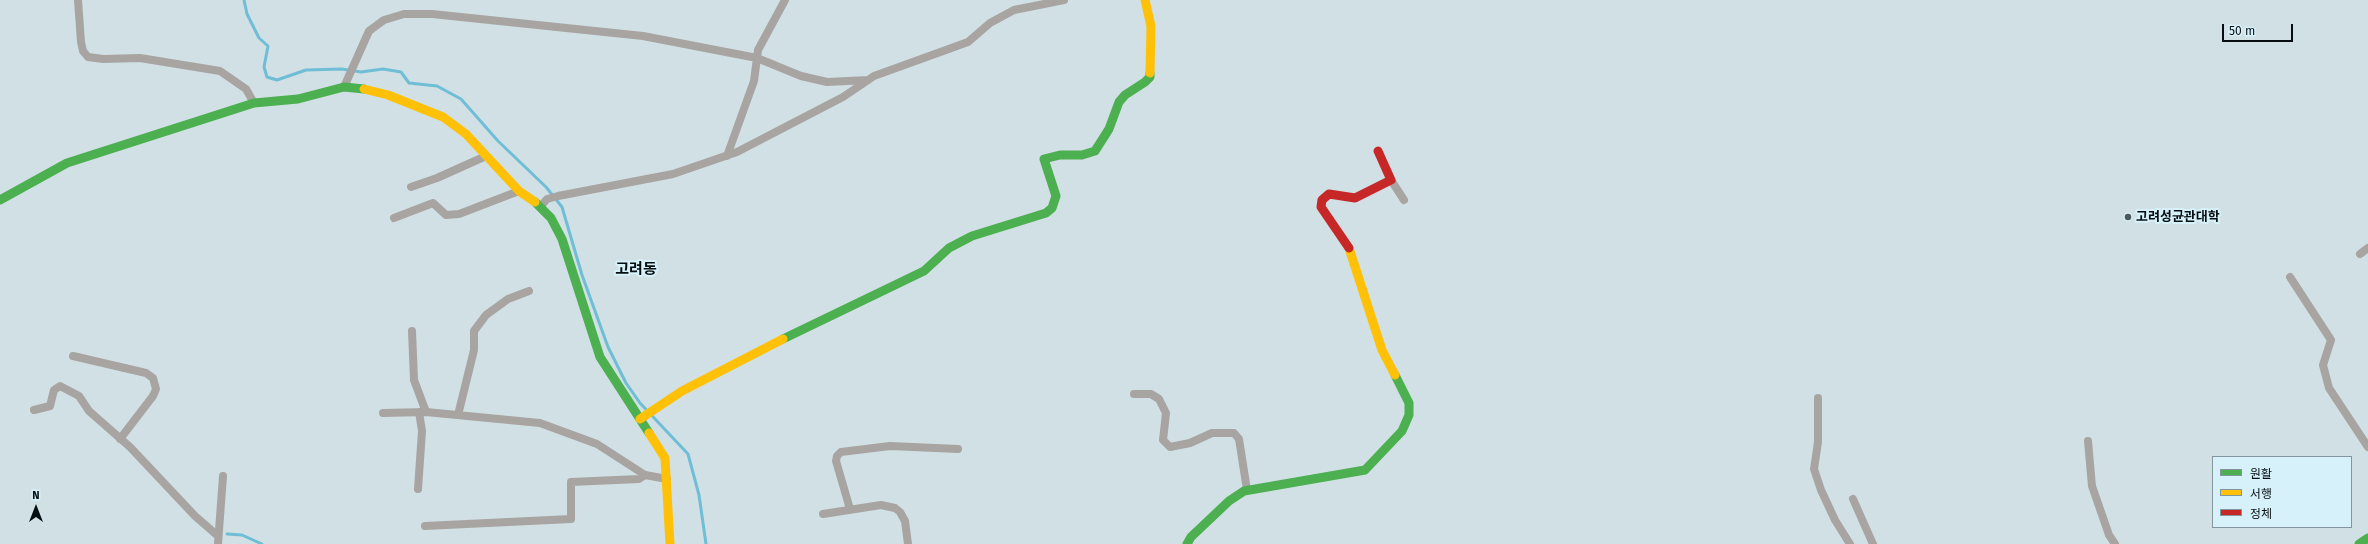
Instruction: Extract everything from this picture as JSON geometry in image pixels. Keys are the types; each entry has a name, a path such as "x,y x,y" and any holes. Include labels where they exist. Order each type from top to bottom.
{"street":[{"path":"78,0 81,42 83,51 88,57 103,59 140,58 220,71 246,89 254,103"},
{"path":"727,156 754,82 758,50 785,0"},
{"path":"544,203 558,196 673,174 727,156 843,97 868,80 968,42 990,24 1014,10 1064,0"},
{"path":"642,418 682,391 793,334 924,271 949,248 972,236 1046,213 1052,208 1056,196 1044,159 1060,155 1082,155 1095,151 1109,129 1119,102 1124,95 1145,82 1150,77 1151,26 1145,0"},
{"path":"344,87 369,30 384,20 404,14 432,14 643,36 757,58 801,76 828,82 868,80"},
{"path":"0,200 67,163 254,103 298,99 344,87 359,88 388,95 425,108 443,117 466,134 519,192 544,203 562,239 600,357 642,418 665,458 670,544"},
{"path":"1378,151 1391,180 1404,200"},
{"path":"410,187 437,178 486,156"},
{"path":"1187,544 1191,537 1229,501 1247,490 1365,470 1402,431 1409,415 1409,404 1382,350 1348,244 1321,207 1322,200 1329,194 1355,198 1391,180"},
{"path":"394,218 433,202 446,215 459,214 519,192"},
{"path":"2360,254 2368,248"},
{"path":"2290,277 2331,340 2323,365 2329,388 2368,447"},
{"path":"458,415 474,350 474,330 486,315 508,299 529,291"},
{"path":"412,331 414,380 423,412 418,489"},
{"path":"73,356 146,373 153,378 156,390 153,396 120,439"},
{"path":"34,410 50,406 54,390 60,386 80,396 89,411 120,439 218,540"},
{"path":"1134,394 1151,394 1159,399 1166,413 1163,440 1170,447 1190,443 1212,433 1234,433 1239,439 1247,490"},
{"path":"1818,398 1818,442 1814,469 1821,490 1835,520 1850,544"},
{"path":"384,413 423,412 540,423 597,444 646,475 667,479"},
{"path":"2088,441 2092,486 2109,535 2115,544"},
{"path":"850,509 836,461 837,456 841,452 890,446 958,449"},
{"path":"425,526 572,519 571,482 639,479 646,475"},
{"path":"218,540 223,476"},
{"path":"1853,499 1873,544"},
{"path":"823,514 881,505 895,508 900,512 905,521 908,544"},
{"path":"2360,544 2368,538"}],"waterway":[{"path":"244,0 247,14 259,38 268,46 264,67 267,77 277,80 306,70 342,69 361,72 383,69 401,72 409,83 437,86 461,99 498,141 546,187 562,207 582,275 608,347 626,383 640,403 688,454 699,495 706,544"},
{"path":"227,534 242,535 262,544"}],"traffic: fast":[{"path":"783,339 924,271 949,248 972,236 1046,213 1052,208 1056,196 1044,159 1060,155 1082,155 1095,151 1109,129 1119,102 1125,95 1145,82 1150,77 1150,73"},
{"path":"0,200 67,163 254,103 298,99 344,87 364,89"},
{"path":"535,202 551,218 562,239 600,357 649,433"},
{"path":"1187,544 1191,537 1229,501 1244,491 1365,470 1402,431 1409,415 1409,403 1395,375"},
{"path":"2359,544 2368,538"}],"traffic: slow":[{"path":"1145,0 1151,26 1150,73"},
{"path":"364,89 388,95 443,117 466,134 519,191 535,202"},
{"path":"1349,248 1382,350 1395,375"},
{"path":"640,419 682,391 783,339"},
{"path":"649,433 665,458 670,544"}],"traffic: jam":[{"path":"1349,248 1321,207 1322,200 1329,194 1355,198 1391,180 1378,151"}],"place":[{"name":"고려성균관대학","path":"2128,217"}],"district":[{"name":"고려동","path":"636,270"}]}
